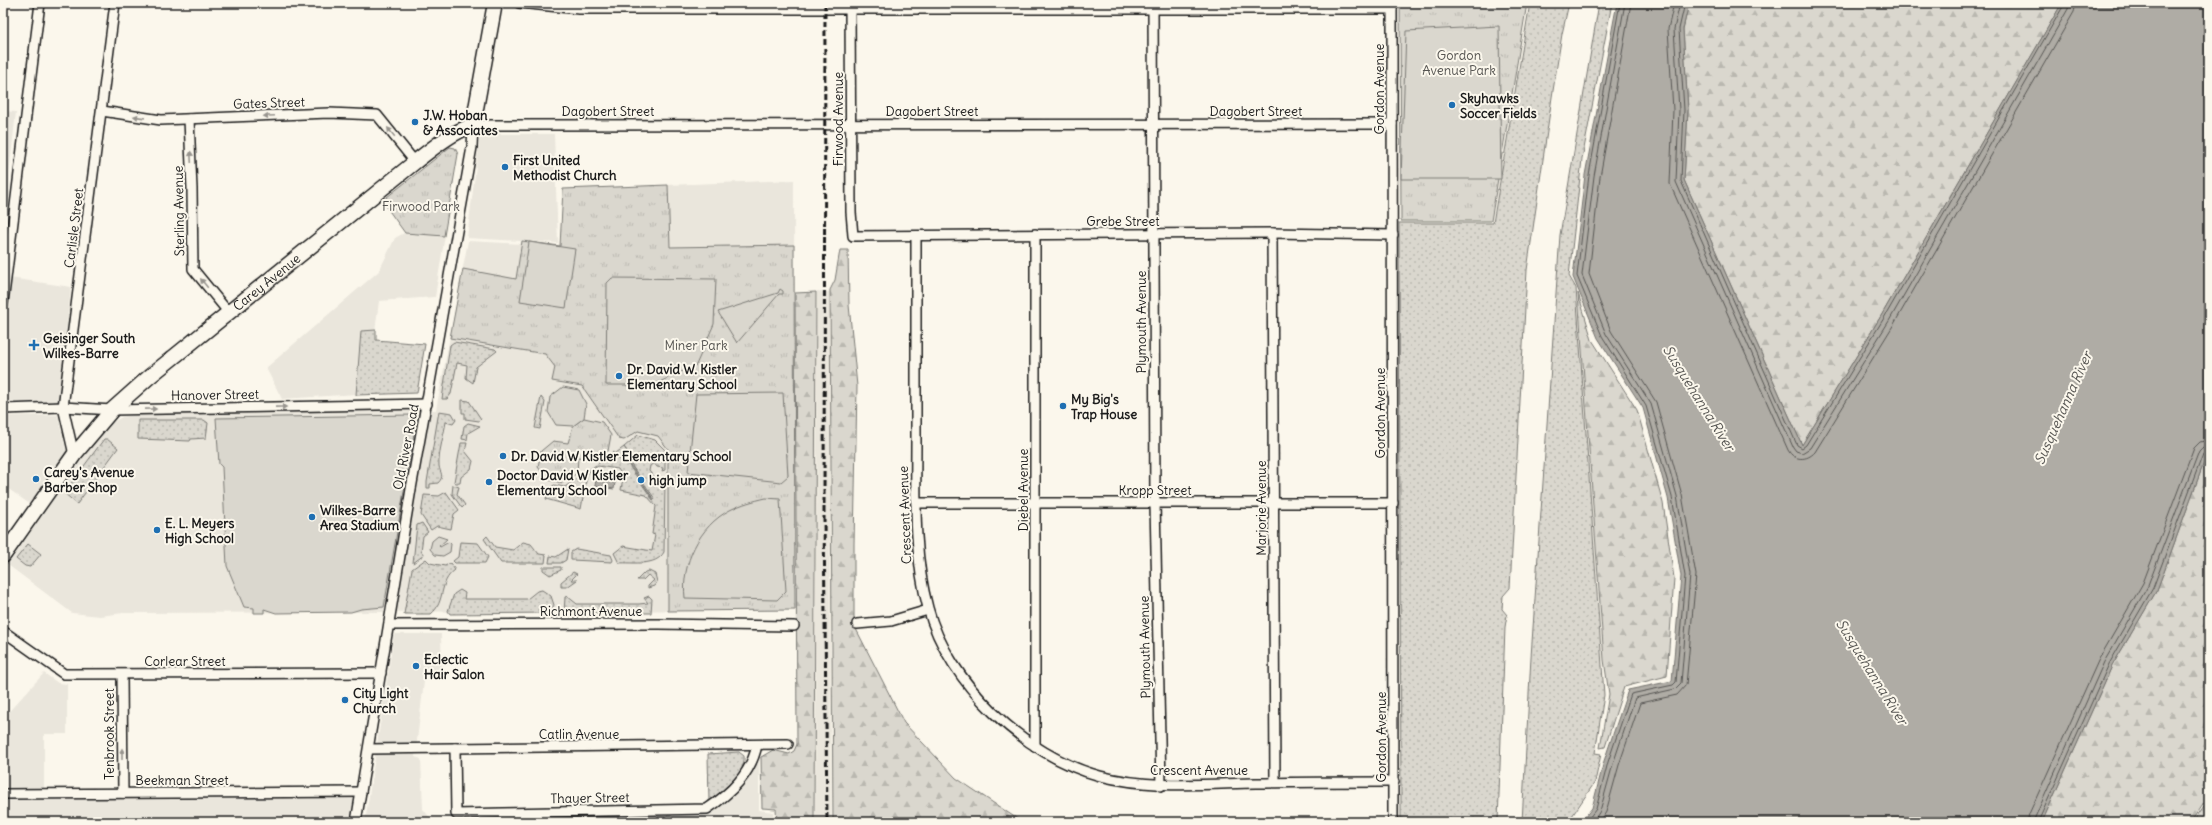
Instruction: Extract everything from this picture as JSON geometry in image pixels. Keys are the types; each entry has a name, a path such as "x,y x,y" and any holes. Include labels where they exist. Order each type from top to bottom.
{"main road":[{"path":"473,125 495,3"},
{"name":"Carey Avenue","path":"3,556 74,455 112,410 148,377 445,138 473,125"}],"street":[{"path":"3,303 40,3"},
{"name":"Carlisle Street","path":"74,455 63,408 115,3"},
{"path":"519,3 579,9 1392,6"},
{"name":"Plymouth Avenue","path":"1153,6 1155,503 1161,786"},
{"name":"Gordon Avenue","path":"1392,6 1393,822"},
{"name":"Firwood Avenue","path":"850,7 853,236"},
{"name":"Gates Street","path":"102,111 161,120 329,113 378,115 416,162"},
{"name":"Sterling Avenue","path":"189,119 193,269 229,313"},
{"name":"Dagobert Street","path":"473,125 1392,124"},
{"name":"Old River Road","path":"356,822 411,489 472,146 473,125"},
{"name":"Grebe Street","path":"853,236 1272,233 1393,235"},
{"name":"Marjorie Avenue","path":"1272,233 1275,782"},
{"name":"Diebel Avenue","path":"1034,234 1036,503 1035,746"},
{"name":"Crescent Avenue","path":"916,236 916,503 919,564 928,610 939,637 962,677 988,707 1011,728 1035,746 1066,763 1100,776 1161,786 1275,782 1394,782"},
{"name":"Hanover Street","path":"3,409 63,408 112,410 427,404"},
{"name":"Kropp Street","path":"916,503 1393,503"},
{"path":"857,624 891,621 928,610"},
{"name":"Richmont Avenue","path":"389,625 658,624 794,626"},
{"name":"Corlear Street","path":"3,631 64,674 381,673"},
{"name":"Tenbrook Street","path":"122,675 122,793"},
{"name":"Catlin Avenue","path":"369,749 788,744"},
{"name":"Thayer Street","path":"455,748 456,814 707,809 729,792 743,778 754,760 757,745"},
{"name":"Beekman Street","path":"3,794 361,792"}],"shaded area":[{"path":"3,111 16,112 3,227"},
{"path":"480,134 554,134 558,243 467,238"},
{"name":"Dr. David W. Kistler Elementary School","path":"794,180 795,610 123,613 100,616 72,613 8,565 59,491 108,425 122,417 140,414 436,410 468,241 560,246 563,189"},
{"path":"406,232 445,235 435,297 379,301 375,332 357,394 282,399 266,368 379,271 395,238"},
{"name":"Geisinger South Wilkes-Barre","path":"3,277 71,287 60,402 3,403"},
{"path":"817,291 829,292 831,822 815,822"},
{"path":"58,415 67,455 31,505 3,485 3,416"},
{"path":"394,634 441,634 442,673 425,673 415,757 421,759 423,809 431,819 700,815 715,811 727,802 739,791 759,762 759,810 773,812 774,822 365,822"},
{"path":"44,673 58,683 67,684 67,734 44,734 44,788 3,788 3,718"},
{"path":"354,798 350,822 3,822 3,799"}],"green space":[{"name":"Skyhawks Soccer Fields","path":"1400,3 1527,3 1491,221 1401,221"},
{"path":"1530,3 1569,3 1562,34 1552,97 1527,270 1510,588 1503,596 1502,609 1507,615 1505,627 1498,822 1401,822 1399,223 1493,223"},
{"path":"1599,3 1612,3 1582,159 1569,276 1576,288 1604,695 1595,753 1601,754 1595,782 1568,822 1522,822 1531,657 1560,235"},
{"path":"1689,3 2062,3 1881,316 1802,445 1684,180 1688,110 1683,29"},
{"name":"Skyhawks Soccer Fields","path":"1499,26 1501,179 1401,179 1406,31"},
{"name":"Firwood Park","path":"450,147 455,148 458,154 444,236 405,233 382,201"},
{"name":"Miner Park","path":"668,185 670,247 794,245 795,610 668,611 668,449 658,436 638,431 624,440 619,439 582,386 552,381 555,367 545,354 450,338 463,269 516,279 522,241 560,246 563,189"},
{"path":"529,242 575,249 566,308 520,301"},
{"path":"840,250 848,250 849,305 857,386 854,625 904,723 956,778 1022,822 833,822 830,290 835,280"},
{"path":"612,278 716,279 714,324 696,365 653,385 606,385 607,283"},
{"path":"780,289 783,291 783,294 779,294 737,343 718,312 778,293"},
{"path":"816,292 814,822 777,822 776,809 762,808 761,757 773,750 789,754 794,751 797,744 795,293"},
{"path":"1578,293 1592,340 1637,410 1663,503 1674,578 1667,676 1624,687 1605,747 1600,748 1609,694 1604,660"},
{"path":"376,330 376,340 425,344 417,393 356,395 361,331"},
{"path":"454,342 495,349 497,351 476,367 473,383 466,378 467,365 457,363 451,394 447,399 442,399 450,345"},
{"path":"563,387 579,390 586,404 584,418 573,426 556,425 548,412 550,397"},
{"path":"783,393 788,476 781,482 688,472 696,394"},
{"path":"541,397 545,402 540,429 535,428"},
{"path":"462,400 469,401 481,419 479,421 465,419 465,413 462,413"},
{"path":"439,411 452,413 456,420 453,424 446,422 440,450 439,466 442,474 440,481 438,483 430,484 430,488 427,488 427,482"},
{"name":"Wilkes-Barre Area Stadium","path":"412,415 416,422 384,607 361,609 351,612 276,613 264,609 264,613 254,613 254,608 244,607 227,566 222,467 219,464 216,418"},
{"path":"584,418 602,422 611,435 608,451 594,459 578,457 577,473 563,483 548,480 538,467 541,451 553,441 568,443 573,426"},
{"path":"138,420 204,420 208,423 206,438 191,439 190,441 138,439"},
{"path":"468,423 480,426 468,433 467,440 462,439 464,426"},
{"path":"638,435 655,440 665,450 665,470 662,471 663,468 657,467 654,463 650,466 649,471 654,477 661,479 665,484 664,552 656,560 650,562 619,563 614,553 623,546 652,551 655,535 652,534 656,506 646,495 621,490 623,477 618,469 598,466 589,472 589,470 614,452 621,462 625,460 653,500 655,499 627,459 630,456 624,447"},
{"path":"104,439 107,439 118,448 77,504 64,493"},
{"path":"461,443 467,443 465,451 473,461 471,469 461,477 460,483 456,483 454,482"},
{"name":"high jump","path":"624,447 630,456 627,459 654,500 626,460 622,462 616,453"},
{"path":"2209,449 2209,800 2204,802 2191,822 2042,822 2112,666 2157,590"},
{"path":"588,470 581,509 546,499 549,489 554,485 565,487"},
{"path":"453,485 459,487 457,494 465,505 462,508 452,494"},
{"path":"446,492 459,510 454,514 451,529 437,526 431,530 421,515 424,495 439,496"},
{"path":"766,498 780,499 786,591 777,600 685,598 686,572 689,559 694,547 709,526 730,510"},
{"path":"422,523 428,532 423,536 421,551 424,555 413,563 417,525"},
{"path":"438,536 447,539 439,546 440,547 449,542 451,544 450,552 443,556 435,555 430,549 432,541"},
{"path":"487,536 495,547 513,550 523,542 531,544 539,554 546,555 545,563 501,563 484,539"},
{"path":"460,542 478,543 488,557 485,563 455,563 453,561 458,557"},
{"path":"28,544 41,554 30,567 25,566 16,559"},
{"path":"568,549 566,560 561,563 549,563 550,556 556,557"},
{"path":"576,549 611,555 613,560 612,562 571,560 571,552"},
{"path":"426,559 430,563 445,566 450,563 455,570 446,580 439,604 431,614 404,614 412,569"},
{"path":"543,567 561,567 561,570 550,575 543,570"},
{"path":"649,571 655,574 657,582 654,586 648,588 654,580 648,575 643,580 637,580 645,572"},
{"path":"573,572 577,574 571,580 577,580 567,587 561,587 561,582"},
{"path":"460,590 465,593 464,599 527,599 537,591 542,590 551,596 554,605 550,613 450,614 448,611 454,594"},
{"path":"567,596 577,604 639,604 648,603 644,598 649,596 652,599 651,613 564,613 565,597"},
{"path":"739,752 744,756 744,763 741,770 732,782 709,802 708,754"},
{"path":"2209,802 2209,822 2193,822 2206,803"}],"water":[{"name":"Susquehanna River","path":"1617,3 1689,3 1683,29 1688,110 1684,180 1802,445 1881,316 2062,3 2209,3 2209,449 2157,590 2112,666 2042,822 1581,822 1592,808 1604,761 1628,690 1672,681 1681,576 1668,498 1643,408 1598,338 1573,277 1585,175"},
{"path":"597,473 616,476 614,489 595,486"}],"railway":[{"path":"825,3 824,514 827,822"}],"place":[{"name":"Skyhawks Soccer Fields","path":"1452,105"},
{"name":"J.W. Hoban & Associates","path":"415,122"},
{"name":"First United Methodist Church","path":"505,167"},
{"name":"Geisinger South Wilkes-Barre","path":"34,345"},
{"name":"Dr. David W. Kistler Elementary School","path":"619,376"},
{"name":"My Big's Trap House","path":"1063,406"},
{"name":"Dr. David W Kistler Elementary School","path":"503,456"},
{"name":"Carey's Avenue Barber Shop","path":"36,479"},
{"name":"high jump","path":"641,480"},
{"name":"Doctor David W Kistler Elementary School","path":"489,482"},
{"name":"Wilkes-Barre Area Stadium","path":"312,517"},
{"name":"E. L. Meyers High School","path":"157,530"},
{"name":"Eclectic Hair Salon","path":"416,666"},
{"name":"City Light Church","path":"345,700"}],"park label":[{"name":"Gordon Avenue Park","path":"1459,62"}]}
